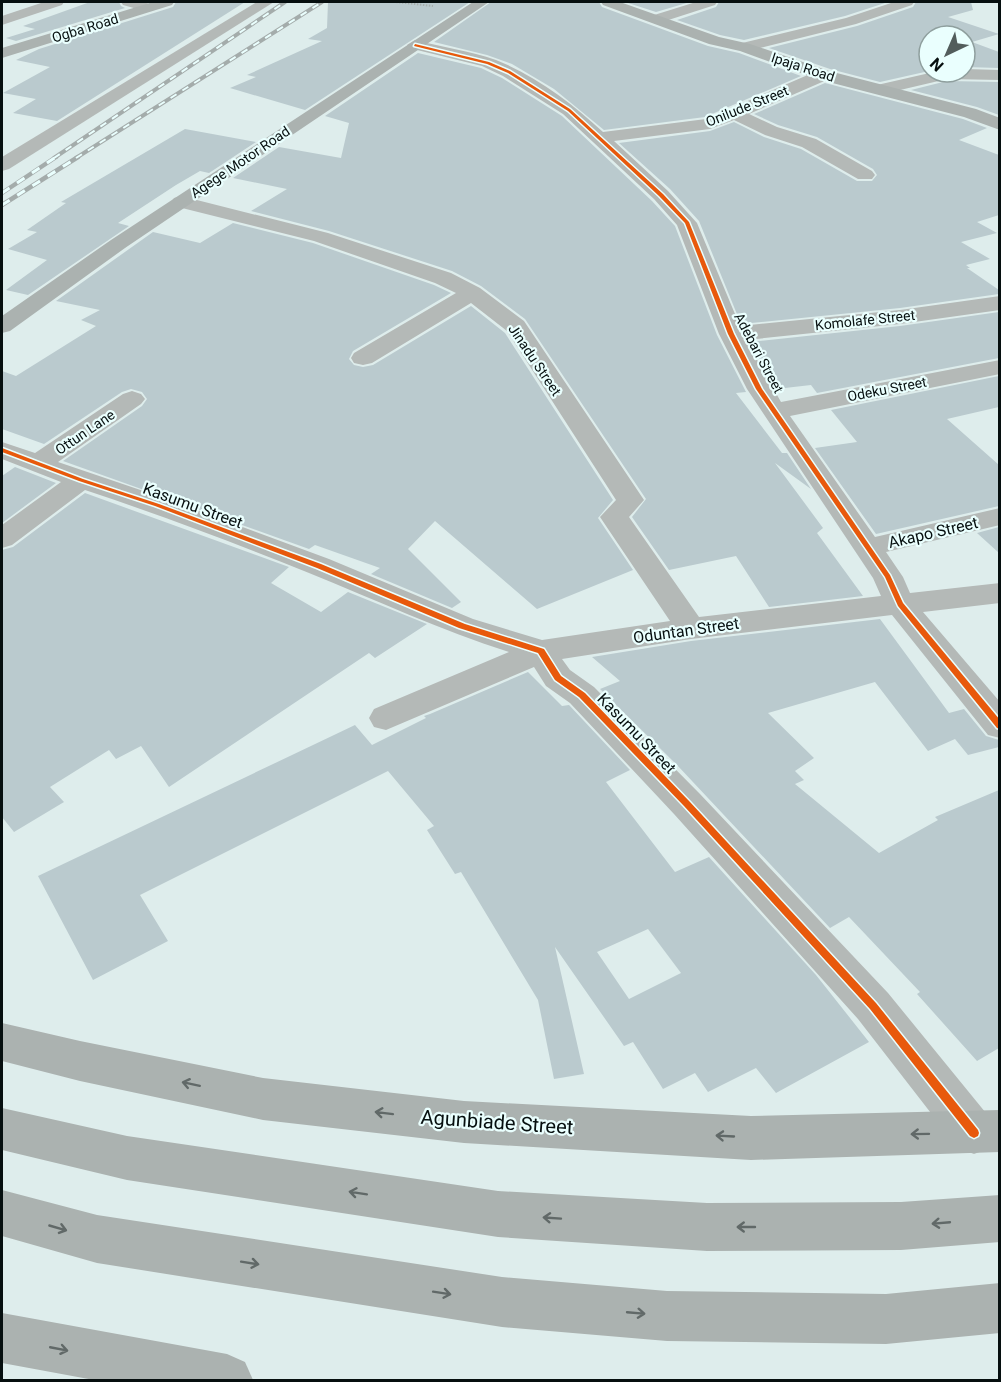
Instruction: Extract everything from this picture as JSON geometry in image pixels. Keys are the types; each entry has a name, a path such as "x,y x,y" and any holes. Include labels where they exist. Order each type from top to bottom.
{"main road":[{"name":"Ogba Road","path":"2,53 167,2"},
{"name":"Agege Motor Road","path":"2,326 181,202 482,2"},
{"name":"Ipaja Road","path":"608,2 715,41 744,47 823,75 883,89 999,124"},
{"name":"Agunbiade Street","path":"2,1042 80,1061 263,1099 464,1122 751,1138 987,1132"},
{"path":"2,1129 127,1158 498,1214 707,1227 901,1226 999,1218"},
{"path":"2,1213 98,1239 502,1302 667,1316 886,1319 999,1308"},
{"path":"2,1338 227,1380"}],"street":[{"path":"2,21 57,2"},
{"path":"128,2 148,8"},
{"path":"2,165 267,2"},
{"path":"656,19 710,2"},
{"path":"744,47 851,21 907,2"},
{"name":"Adebari Street","path":"415,45 467,57 509,72 569,110 661,195 687,223 731,334 759,389 888,577 900,604 999,726"},
{"path":"883,89 947,74 999,75"},
{"name":"Onilude Street","path":"598,138 710,124 823,75"},
{"path":"735,114 771,131 809,143 866,175"},
{"name":"Jinadu Street","path":"181,202 321,237 443,278 472,293 516,327 630,500 628,505 614,517 691,628"},
{"path":"363,358 472,293"},
{"name":"Komolafe Street","path":"731,334 900,317 999,303"},
{"name":"Odeku Street","path":"775,411 999,367"},
{"name":"Ottun Lane","path":"38,464 132,399"},
{"name":"Kasumu Street","path":"2,450 319,566 462,626 541,651 558,678 582,695 687,804 987,1132"},
{"path":"2,539 81,480"},
{"name":"Akapo Street","path":"866,548 999,516"},
{"name":"Oduntan Street","path":"386,718 541,651 691,628 999,593"}],"path":[{"path":"396,2 438,6"}],"building":[{"path":"90,2 119,2 125,8 16,41 6,38 35,29 23,26"},
{"path":"176,2 245,2 57,121 13,113 36,99 3,93 50,67 16,60 39,49 173,7"},
{"path":"328,2 470,2 305,110 230,88 256,77 247,75 322,41 308,39 327,28"},
{"path":"491,2 599,2 602,7 708,46 739,53 801,76 705,117 604,130 554,89 512,64 487,55 434,42"},
{"path":"625,2 690,2 656,12"},
{"path":"719,2 888,2 845,16 744,40 720,35 677,20 716,7"},
{"path":"916,2 971,2 973,10 948,17 969,24 917,24 917,74 880,82 830,69 769,48 857,26 913,7"},
{"path":"977,27 999,34 977,41"},
{"path":"977,44 999,52 999,68 977,67"},
{"path":"418,53 481,68 502,78 562,116 652,201 675,226 717,335 746,392 736,393 782,453 787,453 811,489 775,463 823,528 817,533 863,596 769,607 736,556 669,570 632,517 646,499 525,319 481,286 452,271 329,231 251,211 287,189 233,178 279,147 341,158 349,123 325,116"},
{"path":"999,82 999,115 977,107 911,90 935,84"},
{"path":"825,83 963,119 987,128 959,140 999,155 999,215 977,222 997,233 961,242 990,259 966,265 999,290 999,294 900,308 741,324 699,221 670,189 619,143 710,131 734,122 764,137 801,149 857,181 872,181 877,175 873,169 817,137 778,125 754,114"},
{"path":"185,129 256,142 209,173 200,171 176,185 118,223 129,226 28,295 6,290 47,260 8,249 37,232 27,230 66,203 61,202"},
{"path":"233,223 313,243 451,293 353,351 349,359 354,365 363,367 373,365 471,306 505,333 613,500 598,518 633,570 537,609 435,521 408,549 461,602 452,608 371,574 380,568 315,545 309,549 63,461 142,406 147,399 142,392 131,389 122,392 44,444 2,429 2,371 16,376 96,326 81,320 100,310 56,301 153,232 200,243"},
{"path":"999,312 999,358 817,393 811,385 776,389 750,342 900,326"},
{"path":"999,376 999,407 947,419 999,465 999,506 876,534 815,448 857,442 831,410"},
{"path":"15,467 56,483 2,523 2,476"},
{"path":"85,493 289,567 271,583 321,612 348,592 427,624 375,658 369,653 169,787 141,746 116,759 109,750 50,787 64,802 14,832 2,817 2,550 13,547"},
{"path":"999,527 999,553 977,533"},
{"path":"880,619 949,713 964,709 986,736 999,740 999,747 968,755 955,739 928,751 875,682 768,713 814,758 795,771 804,780 795,784 879,853 938,820 935,817 999,790 999,1048 977,1061 917,994 920,992 849,917 830,928 677,765 600,689 620,681 592,657 691,641"},
{"path":"528,672 562,706 569,705 630,770 606,782 675,872 709,857 816,975 869,1042 776,1093 756,1068 708,1092 695,1073 663,1089 633,1042 624,1046 555,947 584,1074 554,1079 538,1000 461,872 455,874 427,830 434,826 388,771 140,895 168,941 93,980 38,876 355,725 372,745 430,714","holes":["648,929 681,973 629,999 597,952"]}],"railway":[{"path":"54,158 285,2"},
{"path":"76,158 322,2"},
{"path":"2,193 56,157"},
{"path":"2,205 78,157"}],"cycle path":[{"path":"415,45 488,63 509,72 569,110 661,195 687,223 731,334 759,389 888,577 900,604 1000,726"},
{"path":"2,450 319,566 462,626 541,651 558,678 582,695 687,804 873,1006 974,1133"}]}
